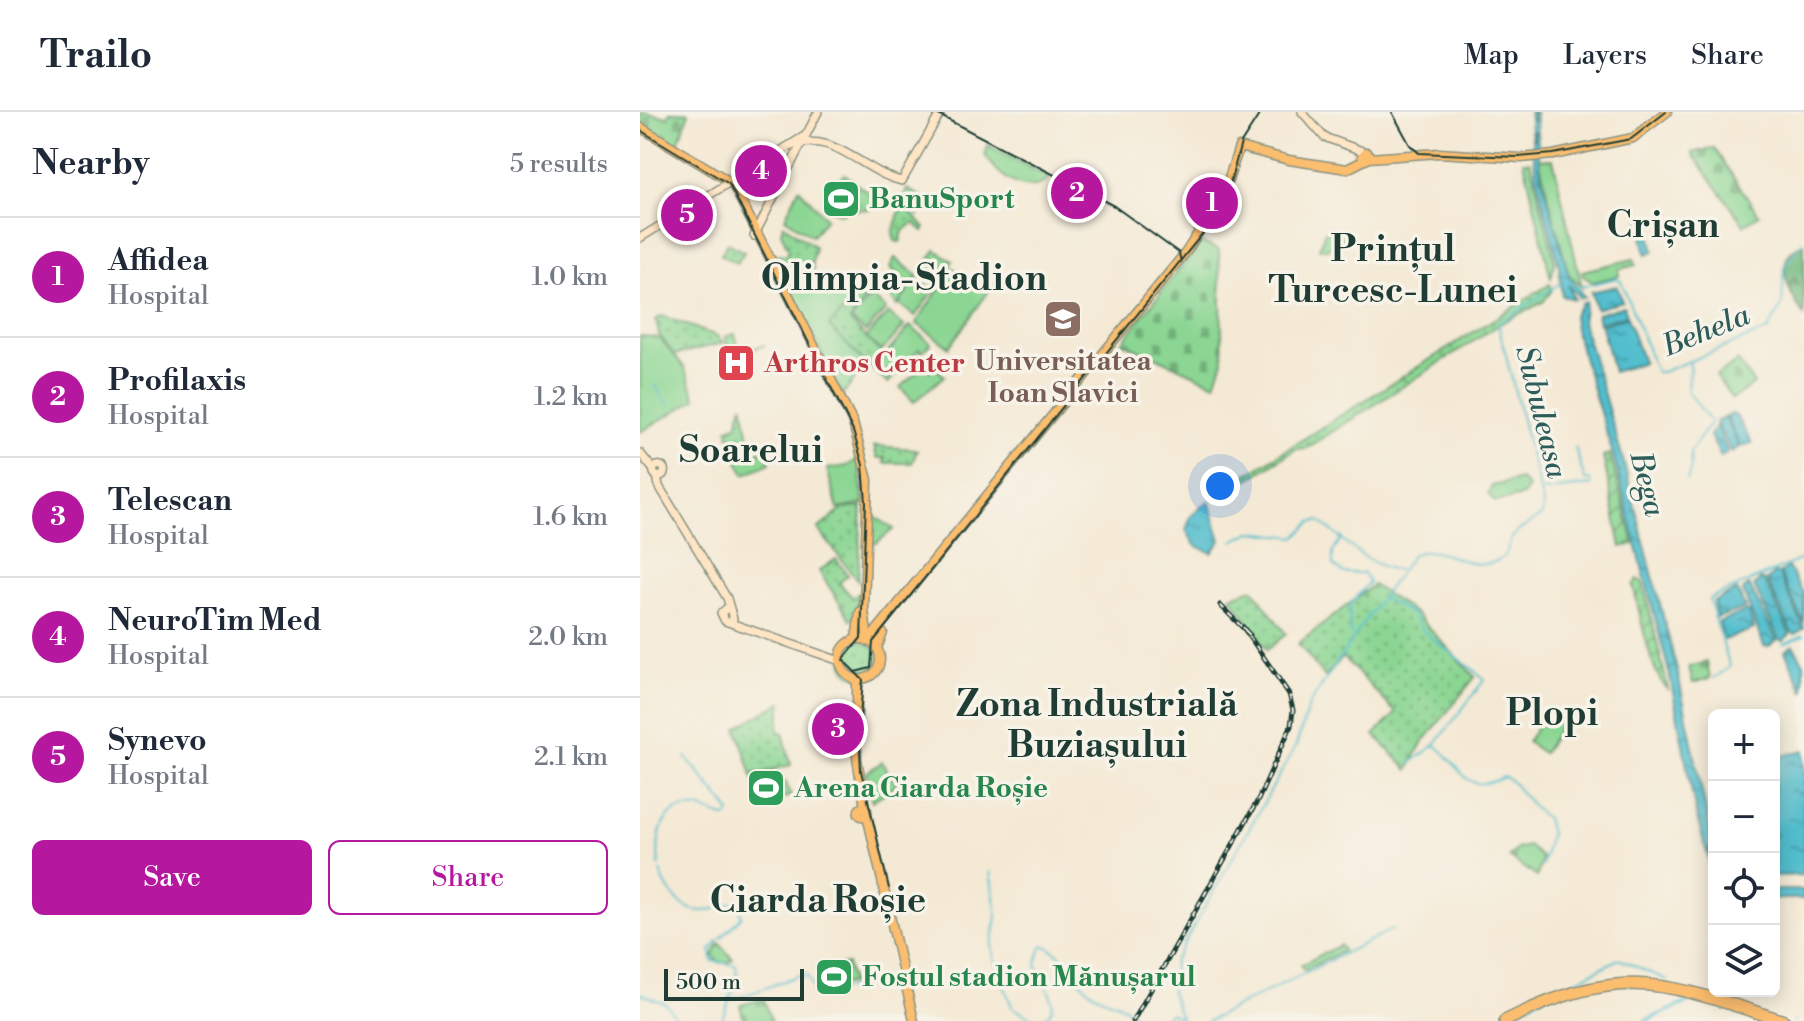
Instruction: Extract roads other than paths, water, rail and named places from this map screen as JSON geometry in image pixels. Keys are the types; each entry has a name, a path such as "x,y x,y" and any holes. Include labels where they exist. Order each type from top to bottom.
{"highway":[{"path":"1505,1021 1562,994 1595,985 1653,984 1784,1021"}],"main road":[{"path":"756,230 818,112"},
{"path":"640,238 806,137 827,143 898,181 906,179 941,112"},
{"path":"1302,112 1324,137 1364,156 1412,153 1542,155 1629,137 1665,112"},
{"path":"640,127 729,183 851,418 862,449 869,497 864,610 868,641"},
{"path":"868,641 1181,261 1224,193 1239,147 1347,169 1364,156"},
{"path":"787,148 793,149 795,156"},
{"path":"857,717 863,679 878,667 877,648 881,635 1181,261 1226,199 1237,162 1253,151"},
{"path":"729,183 756,230 859,455 864,518 856,639"},
{"path":"756,230 768,209"},
{"path":"643,456 657,471 661,487 730,609 744,627 818,654 840,657"},
{"path":"730,609 764,634"},
{"path":"877,648 868,641 856,639 848,643 840,657 843,670 857,684 863,812 914,1021"},
{"path":"852,678 863,679"}],"water":[{"path":"1529,112 1535,112 1541,174 1569,276 1584,297 1580,298 1568,285 1574,299 1562,296 1559,265 1536,175"},
{"path":"1647,221 1654,252 1646,254 1639,222"},
{"path":"1617,286 1622,301 1596,309 1591,292"},
{"path":"1585,302 1582,321 1622,456 1678,674 1708,820 1708,857 1696,814 1670,676 1614,458 1573,316"},
{"path":"1624,306 1627,315 1599,323 1597,314"},
{"path":"1627,317 1643,362 1613,372 1601,325"},
{"path":"1732,414 1752,443 1740,447 1727,417"},
{"path":"1725,417 1739,447 1732,452 1716,422"},
{"path":"1716,426 1728,452 1721,457 1710,436"},
{"path":"1209,501 1221,540 1212,553 1195,545 1186,530 1191,516"},
{"path":"1788,567 1804,594 1804,623 1780,573"},
{"path":"1774,573 1779,574 1804,628 1796,634 1792,633 1767,580"},
{"path":"1761,579 1765,581 1790,634 1783,641 1779,639 1754,586"},
{"path":"1749,585 1777,640 1768,647 1764,646 1743,591"},
{"path":"1737,590 1745,608 1717,618 1713,602"},
{"path":"1749,612 1754,629 1724,640 1719,622"},
{"path":"1793,645 1804,663 1804,692 1785,651"},
{"path":"1804,750 1804,875 1780,876 1780,756"},
{"path":"1780,890 1804,890 1804,899 1780,899"}],"waterway":[{"name":"Behela","path":"1577,288 1617,278 1621,281 1656,372 1662,372 1768,330 1782,305 1784,266 1804,240"},
{"name":"Subuleasa","path":"1357,632 1413,554 1435,552 1467,562 1488,564 1502,558 1515,534 1542,515 1543,503 1498,324 1559,284"},
{"path":"1687,480 1691,469 1690,452 1711,422 1688,392 1690,363"},
{"path":"655,385 668,405"},
{"path":"1575,447 1585,480 1591,481"},
{"path":"1543,491 1592,485"},
{"path":"1233,541 1251,532 1296,537 1312,522 1319,521 1365,557 1397,570"},
{"path":"1342,537 1333,552 1333,565 1344,573 1364,573 1369,582 1349,606 1351,634"},
{"path":"1714,678 1730,667 1709,599 1804,558"},
{"path":"1383,598 1412,614 1424,632 1485,679 1435,745 1409,764"},
{"path":"1182,1021 1171,992 1174,961 1296,746 1309,705 1356,634"},
{"path":"1784,644 1804,635"},
{"path":"1435,745 1471,781 1490,782 1504,777 1509,780 1546,818 1550,834 1542,866"},
{"path":"686,757 730,811 728,816"},
{"path":"659,866 658,845 662,826 674,812 696,808 726,817"},
{"path":"660,871 673,896 687,907 704,911 739,903 742,916 721,938"},
{"path":"990,872 997,916 992,945 994,958 1012,1007 1035,1020 1051,1011 1050,995 1036,963 1043,945 1058,954 1092,992 1123,1006 1138,1021"},
{"path":"1208,1021 1393,929"},
{"path":"718,940 711,951 712,961 736,965 737,980 721,1021"},
{"path":"1517,1010 1619,959 1667,980"},
{"path":"730,999 803,974 804,978"},
{"path":"807,974 815,994 868,985"},
{"path":"640,993 664,1003"},
{"path":"1645,1021 1698,998"},
{"path":"666,1004 679,1021"},
{"path":"1161,1021 1170,1013 1180,1018"}],"tram line":[{"path":"933,112 1114,206 1179,253 1181,262"},
{"path":"855,672 871,668 873,642 1207,228 1228,191 1241,143 1261,112"},
{"path":"1392,112 1410,145 1419,153 1518,157 1553,154 1631,139 1666,112"},
{"path":"640,130 729,184 853,431 863,465 866,502 861,638 843,660 863,680 859,729 861,771 889,888"}],"railway":[{"path":"1220,605 1250,635"},
{"path":"1133,1021 1258,800 1291,726 1293,710 1289,694 1243,627"}],"place":[{"name":"NeuroTim Med","path":"761,171"},
{"name":"Profilaxis","path":"1077,193"},
{"name":"BanuSport","path":"841,199"},
{"name":"Affidea","path":"1212,203"},
{"name":"Synevo","path":"687,215"},
{"name":"Universitatea Ioan Slavici","path":"1063,319"},
{"name":"Arthros Center","path":"736,363"},
{"name":"Telescan","path":"838,729"},
{"name":"Arena Ciarda Roșie","path":"766,788"},
{"name":"Fostul stadion Mănușarul","path":"834,977"}],"district":[{"name":"Crișan","path":"1663,226"},
{"name":"Prințul Turcesc-Lunei","path":"1393,270"},
{"name":"Olimpia-Stadion","path":"904,279"},
{"name":"Soarelui","path":"751,451"},
{"name":"Plopi","path":"1552,714"},
{"name":"Zona Industrială Buziașului","path":"1097,726"},
{"name":"Ciarda Roșie","path":"818,901"}],"water label":[{"name":"Bega","path":"1647,484"}]}
